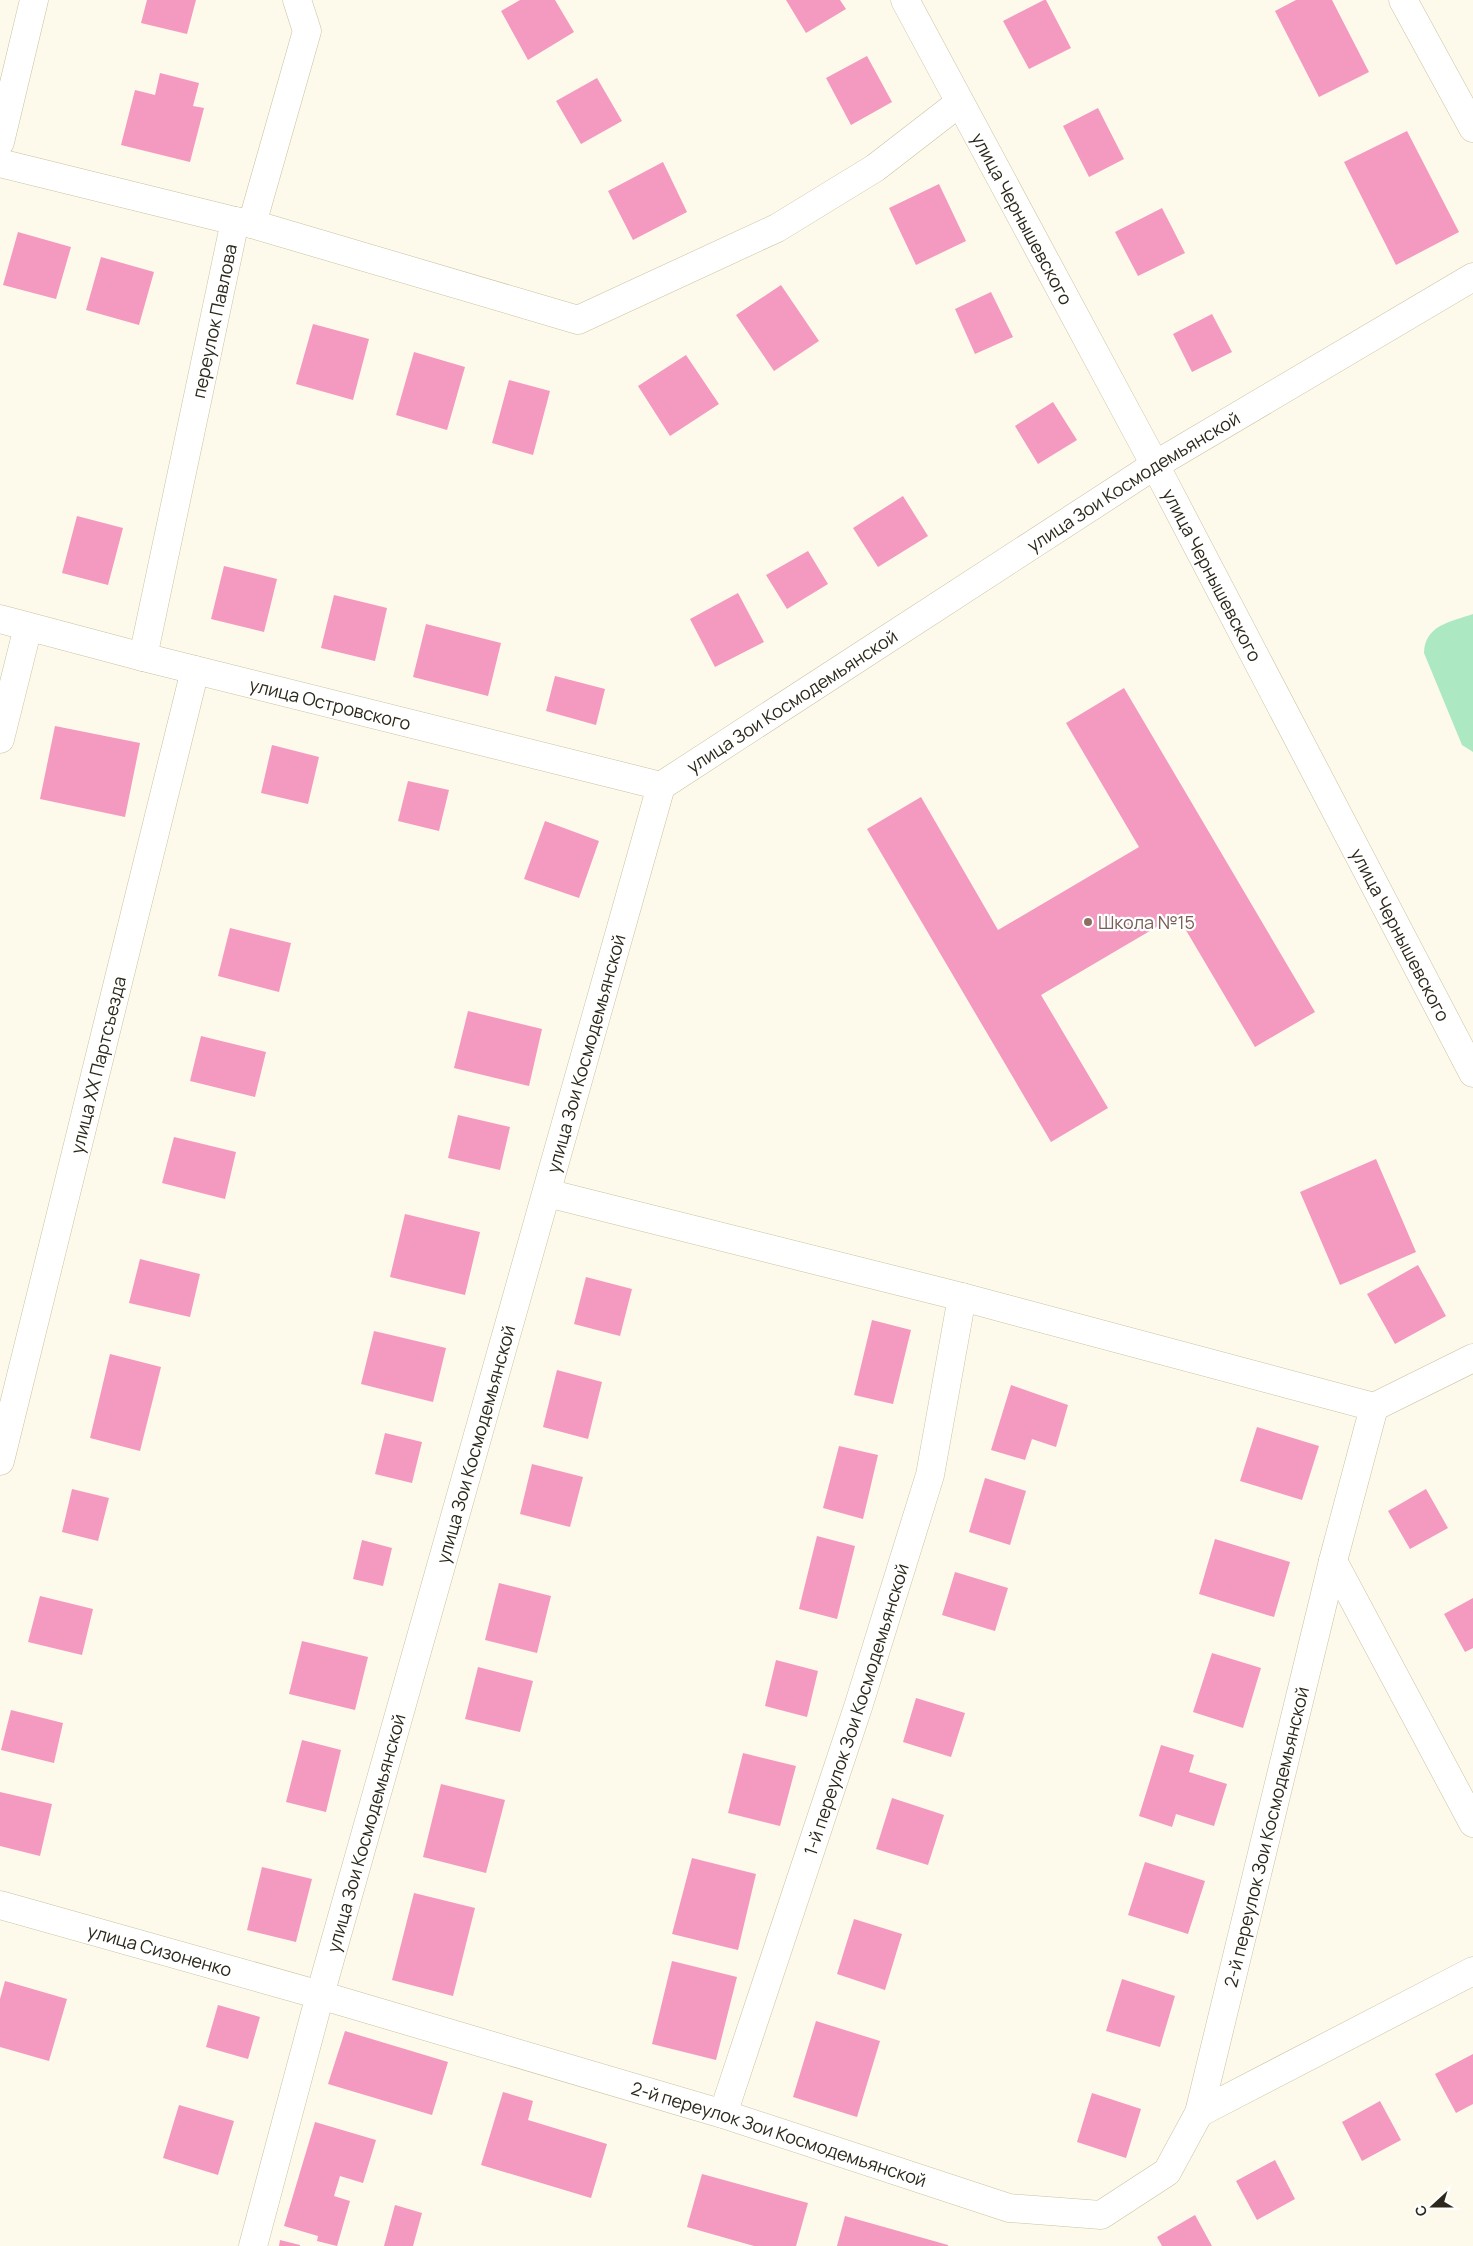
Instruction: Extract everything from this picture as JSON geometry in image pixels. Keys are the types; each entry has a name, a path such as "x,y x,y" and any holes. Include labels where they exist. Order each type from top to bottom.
{"street":[{"path":"0,142 34,0"},
{"path":"297,0 307,31 243,222 578,320 777,228 875,168 959,103"},
{"name":"улица Чернышевского","path":"905,0 1155,465 1473,1074"},
{"path":"1403,0 1473,128"},
{"name":"переулок Павлова","path":"0,163 243,222 143,657"},
{"name":"улица Зои Космодемьянской","path":"253,2246 320,1995 661,786 1155,465 1473,277"},
{"name":"улица Островского","path":"0,619 143,657 661,786"},
{"path":"0,738 28,627"},
{"name":"улица ХХ Партсъезда","path":"0,1461 195,670"},
{"path":"547,1192 962,1297 1374,1407 1473,1358"},
{"name":"1-й переулок Зои Космодемьянской","path":"723,2114 859,1704 930,1475 962,1297"},
{"name":"2-й переулок Зои Космодемьянской","path":"320,1995 723,2114 1010,2208 1101,2215 1168,2172 1199,2113 1333,1561 1374,1407"},
{"path":"1333,1561 1473,1823"},
{"name":"улица Сизоненко","path":"0,1905 320,1995"},
{"path":"1199,2113 1473,1972"}],"green space":[{"path":"1473,614 1473,752 1462,745 1424,653 1425,644 1434,630 1448,622"}],"building":[{"path":"147,0 196,0 187,34 141,23"},
{"path":"520,0 555,0 574,32 528,60 501,11"},
{"path":"786,0 840,0 846,9 806,33"},
{"path":"1046,0 1071,48 1029,69 1003,21"},
{"path":"1296,0 1332,0 1369,72 1319,97 1275,11"},
{"path":"867,56 892,102 851,125 826,78"},
{"path":"160,73 199,83 193,106 204,108 190,162 121,145 135,90 155,95"},
{"path":"597,78 622,121 581,144 556,101"},
{"path":"1098,108 1124,159 1089,177 1063,126"},
{"path":"1407,131 1459,232 1396,265 1344,162"},
{"path":"663,162 687,212 633,240 608,191"},
{"path":"939,184 966,241 916,265 889,208"},
{"path":"1162,208 1185,253 1138,276 1115,232"},
{"path":"18,232 71,247 56,299 3,285"},
{"path":"101,257 154,272 139,325 86,310"},
{"path":"781,285 819,341 774,371 736,315"},
{"path":"991,292 1013,337 975,354 955,309"},
{"path":"1212,314 1232,352 1192,372 1173,334"},
{"path":"313,324 369,339 353,400 296,384"},
{"path":"414,352 465,367 447,430 396,415"},
{"path":"686,355 719,404 670,436 638,386"},
{"path":"509,380 550,391 533,455 492,443"},
{"path":"1053,402 1077,440 1038,464 1015,426"},
{"path":"903,496 928,536 878,567 853,528"},
{"path":"77,516 123,528 108,585 62,573"},
{"path":"808,551 828,584 787,609 766,575"},
{"path":"224,566 277,579 264,632 211,619"},
{"path":"738,593 764,642 715,667 690,619"},
{"path":"334,595 387,608 375,661 321,648"},
{"path":"426,624 501,643 488,696 413,677"},
{"path":"555,676 605,689 596,725 546,711"},
{"name":"Школа №15","path":"1124,688 1315,1012 1255,1047 1177,915 1041,995 1108,1108 1051,1142 867,829 921,797 998,930 1139,847 1066,723"},
{"path":"55,726 140,743 125,817 40,799"},
{"path":"272,745 319,757 308,804 261,793"},
{"path":"408,781 449,790 439,831 398,821"},
{"path":"545,821 599,841 579,898 524,879"},
{"path":"230,928 291,943 279,992 218,976"},
{"path":"468,1011 542,1029 529,1086 454,1068"},
{"path":"201,1036 266,1052 255,1097 190,1081"},
{"path":"458,1115 510,1127 500,1170 448,1158"},
{"path":"174,1137 236,1152 225,1199 162,1183"},
{"path":"1376,1159 1416,1252 1340,1285 1300,1192"},
{"path":"405,1214 480,1232 465,1295 390,1277"},
{"path":"140,1259 200,1274 190,1317 129,1303"},
{"path":"1418,1265 1446,1316 1395,1344 1367,1294"},
{"path":"586,1277 632,1289 620,1336 574,1324"},
{"path":"872,1320 911,1330 893,1404 854,1395"},
{"path":"374,1331 446,1348 433,1402 361,1384"},
{"path":"110,1354 161,1367 140,1451 90,1438"},
{"path":"557,1370 602,1382 588,1439 543,1427"},
{"path":"1011,1385 1068,1405 1056,1447 1032,1439 1025,1460 991,1450"},
{"path":"1257,1427 1319,1446 1302,1500 1240,1481"},
{"path":"385,1433 422,1442 412,1483 375,1474"},
{"path":"839,1446 878,1455 863,1519 823,1508"},
{"path":"532,1464 583,1477 570,1527 520,1514"},
{"path":"985,1478 1026,1491 1010,1545 969,1532"},
{"path":"72,1489 109,1498 98,1541 62,1532"},
{"path":"1426,1489 1448,1528 1410,1549 1388,1511"},
{"path":"817,1536 855,1546 837,1619 799,1609"},
{"path":"1215,1539 1290,1562 1274,1617 1199,1594"},
{"path":"362,1540 392,1548 383,1586 353,1579"},
{"path":"955,1572 1008,1588 995,1631 942,1615"},
{"path":"499,1583 551,1596 537,1653 485,1640"},
{"path":"40,1596 93,1609 82,1655 28,1642"},
{"path":"1473,1598 1473,1648 1465,1652 1444,1614"},
{"path":"302,1641 368,1657 355,1710 289,1694"},
{"path":"1212,1653 1261,1668 1243,1728 1193,1712"},
{"path":"776,1660 818,1671 807,1717 765,1706"},
{"path":"478,1667 533,1681 520,1732 465,1719"},
{"path":"916,1698 965,1713 951,1757 903,1742"},
{"path":"11,1710 63,1723 54,1763 1,1750"},
{"path":"302,1740 341,1750 326,1812 286,1802"},
{"path":"1161,1745 1194,1755 1189,1772 1227,1784 1214,1826 1176,1814 1172,1827 1139,1816"},
{"path":"743,1753 796,1766 780,1826 728,1813"},
{"path":"441,1784 505,1800 486,1873 423,1857"},
{"path":"0,1792 52,1804 40,1856 0,1846"},
{"path":"892,1798 944,1815 928,1865 876,1849"},
{"path":"692,1858 756,1874 738,1950 672,1934"},
{"path":"1145,1862 1205,1881 1188,1934 1128,1915"},
{"path":"262,1867 312,1879 296,1942 247,1930"},
{"path":"414,1893 475,1908 453,1996 392,1980"},
{"path":"854,1919 902,1934 885,1990 837,1974"},
{"path":"672,1961 737,1977 716,2060 652,2044"},
{"path":"1122,1979 1175,1996 1160,2047 1106,2031"},
{"path":"5,1981 67,1999 49,2061 0,2047 0,1999"},
{"path":"218,2005 260,2017 248,2059 206,2047"},
{"path":"816,2021 880,2041 857,2117 793,2097"},
{"path":"345,2031 448,2062 432,2115 328,2084"},
{"path":"1473,2054 1473,2104 1456,2113 1435,2074"},
{"path":"503,2092 533,2101 528,2120 607,2144 591,2198 481,2165"},
{"path":"1092,2093 1141,2109 1126,2158 1077,2142"},
{"path":"1380,2101 1401,2140 1362,2161 1342,2122"},
{"path":"179,2105 234,2121 218,2175 163,2158"},
{"path":"315,2122 376,2140 363,2183 340,2176 334,2196 350,2201 337,2246 317,2241 318,2236 284,2226"},
{"path":"1275,2160 1295,2199 1257,2220 1236,2181"},
{"path":"702,2174 808,2203 796,2246 754,2246 687,2227"},
{"path":"395,2205 422,2213 413,2246 384,2246"},
{"path":"1195,2215 1212,2246 1162,2246 1157,2237"},
{"path":"845,2216 948,2245 948,2246 837,2246"},
{"path":"280,2240 300,2245 300,2246 279,2246"}],"place":[{"name":"Школа №15","path":"1088,922"}]}
